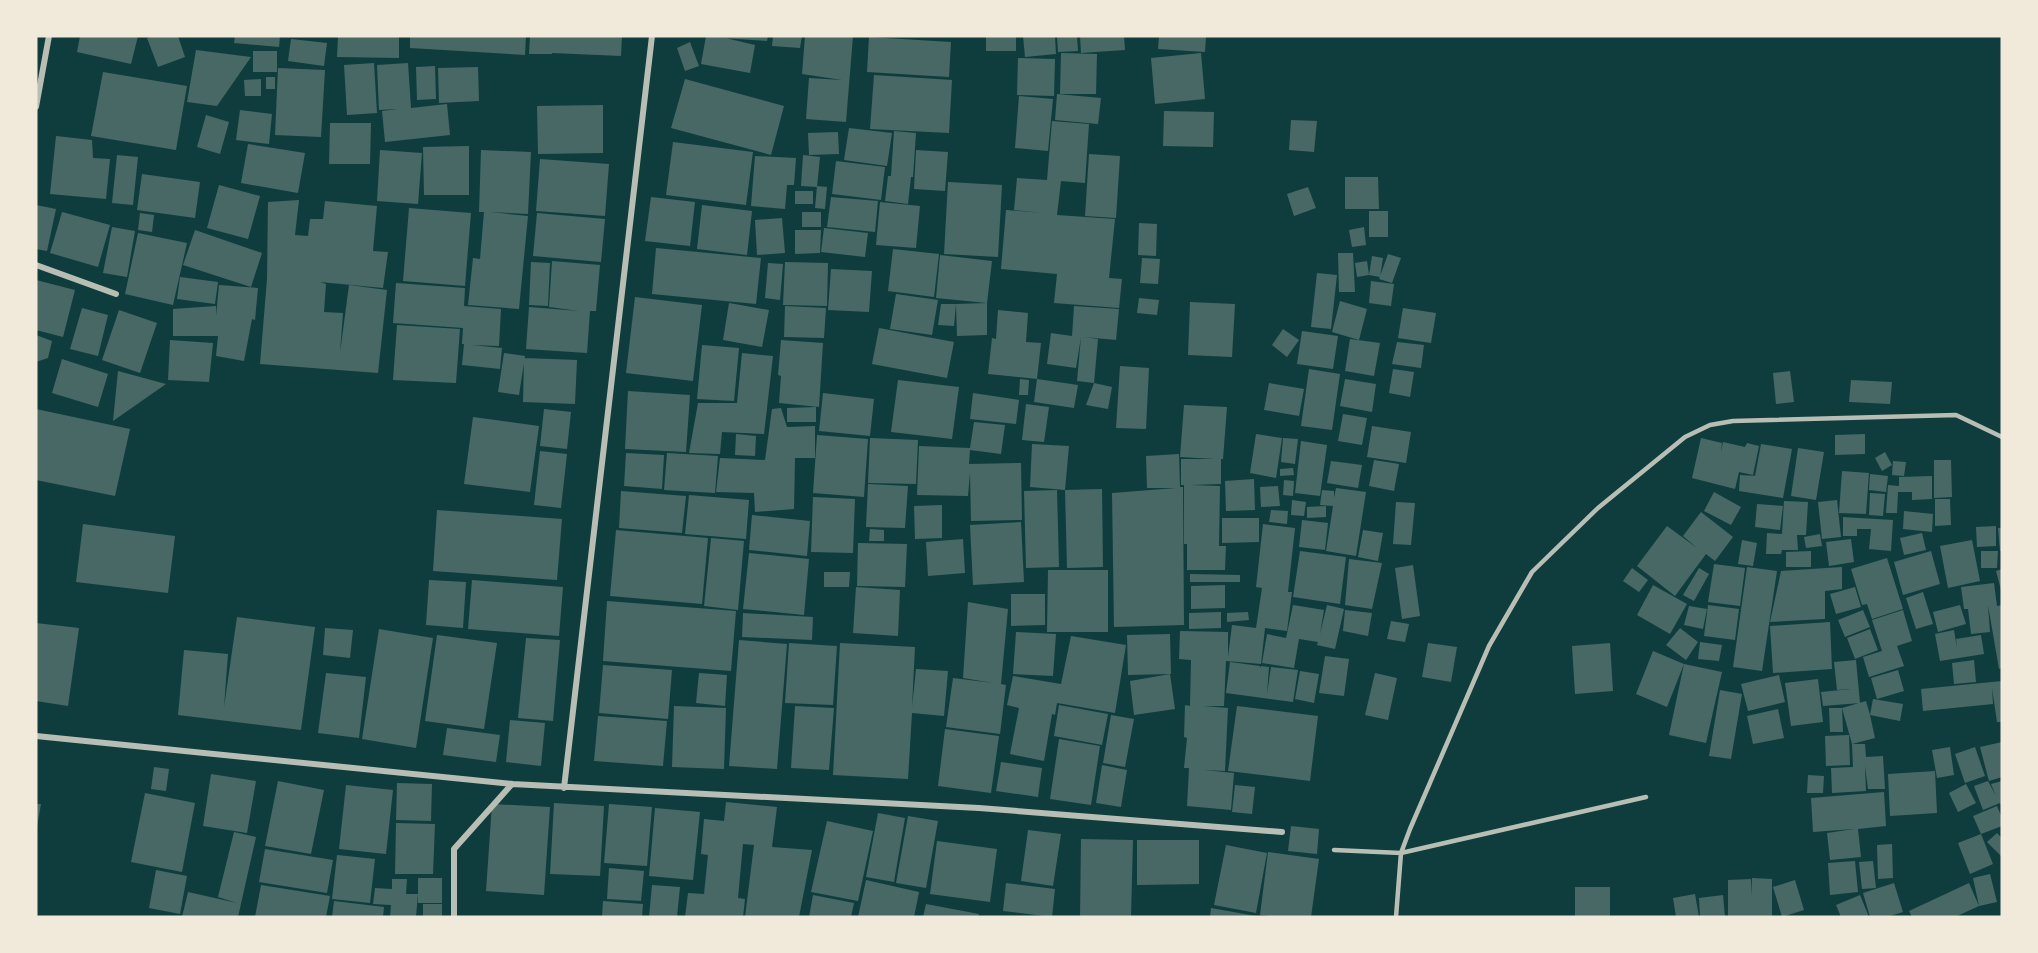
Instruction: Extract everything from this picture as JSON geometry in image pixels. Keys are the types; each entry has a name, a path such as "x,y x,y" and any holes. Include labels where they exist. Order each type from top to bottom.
{"street":[{"path":"36,107 49,36"},
{"path":"564,788 652,36"},
{"path":"36,265 116,294"},
{"path":"36,736 512,784 979,808 1282,832"},
{"path":"454,917 454,849 512,784"}],"lane":[{"path":"1396,917 1401,853 1489,646 1532,572 1599,507 1685,438 1710,424 1733,421 1956,415 2002,437"},
{"path":"1334,850 1401,853 1646,797"}],"building":[{"path":"80,36 138,36 131,64 77,52"},
{"path":"178,36 185,57 158,67 147,38"},
{"path":"235,36 280,36 279,47 234,43"},
{"path":"338,36 399,36 399,58 337,57"},
{"path":"410,36 526,36 525,55 410,48"},
{"path":"530,36 622,36 621,56 529,54"},
{"path":"706,36 717,36 755,45 750,73 701,64"},
{"path":"722,36 768,36 767,41 722,38"},
{"path":"773,36 802,36 800,48 772,46"},
{"path":"805,36 853,36 846,122 806,119 809,78 842,80 802,74"},
{"path":"986,36 1016,36 1016,51 986,51"},
{"path":"1023,36 1055,36 1056,54 1025,57"},
{"path":"1057,36 1077,36 1078,51 1058,52"},
{"path":"1080,36 1124,36 1125,50 1081,53"},
{"path":"1159,36 1206,36 1205,52 1158,49"},
{"path":"869,37 951,42 949,77 867,72"},
{"path":"291,39 327,43 324,66 288,61"},
{"path":"690,42 699,66 685,71 677,48"},
{"path":"196,50 251,57 217,106 187,102"},
{"path":"253,51 277,51 277,72 253,72"},
{"path":"1061,53 1097,54 1096,94 1060,94"},
{"path":"1201,53 1205,99 1155,104 1151,58"},
{"path":"1018,58 1055,59 1054,96 1017,95"},
{"path":"374,63 377,113 347,115 344,65"},
{"path":"408,63 411,108 447,104 450,135 385,142 382,111 397,109 379,110 377,65"},
{"path":"435,66 436,99 417,100 416,67"},
{"path":"478,67 479,101 439,103 438,68"},
{"path":"278,68 325,70 321,137 275,135"},
{"path":"103,72 187,86 176,150 91,136"},
{"path":"874,75 952,80 949,133 870,129"},
{"path":"266,77 275,77 275,89 266,89"},
{"path":"261,79 261,96 245,96 244,80"},
{"path":"685,79 784,106 771,155 671,128"},
{"path":"1057,94 1101,98 1098,124 1055,120"},
{"path":"1019,96 1053,99 1048,151 1015,148"},
{"path":"603,105 603,153 538,154 537,106"},
{"path":"240,110 272,114 269,144 236,140"},
{"path":"1164,111 1214,112 1213,147 1163,146"},
{"path":"206,115 229,122 220,154 197,147"},
{"path":"1291,120 1317,121 1314,152 1289,150"},
{"path":"1052,121 1089,124 1085,183 1061,181 1057,215 1115,219 1109,278 1122,279 1119,308 1054,303 1057,274 1001,269 1006,210 1043,213 1014,210 1017,178 1047,180"},
{"path":"330,123 371,123 370,164 329,164"},
{"path":"849,128 892,133 887,166 844,160"},
{"path":"894,131 916,133 913,177 911,177 908,204 885,201 888,176 891,176"},
{"path":"838,132 839,154 809,155 808,133"},
{"path":"56,136 92,140 93,158 110,159 106,199 50,194"},
{"path":"673,142 753,152 746,205 666,195"},
{"path":"248,144 305,153 298,193 241,183"},
{"path":"469,146 469,195 424,195 423,147"},
{"path":"380,150 422,153 418,204 377,201"},
{"path":"481,150 531,152 528,214 490,212 528,216 519,309 468,305 473,258 480,259 484,212 479,212"},
{"path":"916,150 948,152 945,191 914,189"},
{"path":"1089,154 1120,156 1116,218 1085,216"},
{"path":"117,155 138,157 133,205 112,203"},
{"path":"803,155 820,157 817,187 801,186"},
{"path":"755,156 796,158 794,185 787,185 785,209 751,206"},
{"path":"540,159 609,164 605,216 536,211"},
{"path":"836,161 885,167 881,200 832,194"},
{"path":"142,174 200,182 195,218 137,210"},
{"path":"1345,177 1378,177 1379,209 1345,209"},
{"path":"948,182 1002,185 998,257 944,254"},
{"path":"219,185 260,196 248,239 207,228"},
{"path":"817,186 827,187 825,209 815,208"},
{"path":"1308,187 1316,208 1294,216 1287,194"},
{"path":"795,191 813,191 813,204 795,204"},
{"path":"651,197 695,202 690,246 645,241"},
{"path":"831,197 878,201 875,232 827,227"},
{"path":"299,200 295,235 308,236 310,219 323,219 325,201 377,206 373,251 388,252 383,288 320,282 326,284 324,312 343,313 340,353 349,285 387,290 378,373 260,364 267,279 268,202"},
{"path":"880,202 920,206 916,248 876,245"},
{"path":"36,205 56,209 47,251 36,249"},
{"path":"702,205 752,211 747,255 697,249"},
{"path":"409,208 471,213 465,286 403,281"},
{"path":"1369,211 1388,211 1388,237 1369,237"},
{"path":"62,212 110,225 98,267 50,253"},
{"path":"802,212 821,212 821,227 802,227"},
{"path":"140,213 154,215 152,232 138,230"},
{"path":"537,213 605,219 601,262 533,256"},
{"path":"782,218 785,253 757,255 755,220"},
{"path":"1139,223 1157,224 1156,256 1138,255"},
{"path":"112,227 135,231 127,277 103,273"},
{"path":"1364,227 1366,245 1352,247 1349,230"},
{"path":"824,228 868,233 865,257 821,252"},
{"path":"195,230 262,253 251,287 183,265"},
{"path":"795,230 821,230 820,253 795,254"},
{"path":"138,233 187,243 173,305 125,294"},
{"path":"656,248 761,258 756,304 652,294"},
{"path":"893,249 939,254 934,297 888,291"},
{"path":"1338,253 1353,253 1355,292 1339,292"},
{"path":"1388,254 1401,258 1392,283 1379,279"},
{"path":"940,255 992,261 987,303 936,298"},
{"path":"1372,256 1383,258 1380,277 1369,275"},
{"path":"1142,258 1160,259 1158,284 1140,283"},
{"path":"552,261 600,265 596,311 590,311 587,353 526,349 529,307 579,311 549,307"},
{"path":"1367,261 1369,275 1357,277 1355,263"},
{"path":"531,262 550,263 548,306 529,305"},
{"path":"785,262 828,263 827,306 783,305"},
{"path":"768,263 783,264 780,300 765,298"},
{"path":"831,269 872,271 869,312 828,310"},
{"path":"1317,273 1337,275 1331,329 1311,327"},
{"path":"180,277 218,282 215,304 177,299"},
{"path":"36,280 75,290 63,337 36,330"},
{"path":"1371,281 1394,284 1391,306 1369,303"},
{"path":"396,283 465,288 464,306 501,309 499,346 472,345 502,348 500,369 462,365 463,328 393,323"},
{"path":"219,285 258,288 255,320 252,319 244,361 216,356 218,336 173,336 173,309 216,306 216,316"},
{"path":"896,294 938,300 932,335 890,329"},
{"path":"635,297 702,305 693,381 626,373"},
{"path":"1139,298 1159,300 1157,315 1137,313"},
{"path":"1340,301 1367,309 1359,340 1332,332"},
{"path":"1190,302 1235,304 1232,357 1188,355"},
{"path":"729,303 769,310 762,347 723,340"},
{"path":"987,303 987,335 957,336 956,304"},
{"path":"941,304 956,304 954,326 938,325"},
{"path":"785,306 826,308 824,338 784,337"},
{"path":"1074,306 1119,309 1116,340 1084,337 1098,339 1094,383 1077,381 1081,337 1076,368 1047,364 1051,333 1072,336"},
{"path":"82,308 108,315 98,356 70,349"},
{"path":"1403,308 1436,313 1431,343 1398,338"},
{"path":"119,310 157,323 140,373 102,360"},
{"path":"998,310 1028,313 1026,342 1041,343 1037,379 988,374 992,338 996,339"},
{"path":"397,325 460,329 456,383 393,380"},
{"path":"879,328 954,342 947,378 872,364"},
{"path":"1283,329 1299,340 1287,357 1272,345"},
{"path":"1302,331 1338,336 1333,369 1297,364"},
{"path":"36,335 52,341 48,358 36,362"},
{"path":"1350,339 1380,343 1374,376 1345,371"},
{"path":"170,340 213,343 209,382 168,380"},
{"path":"781,340 823,343 819,407 779,403 781,376 778,375"},
{"path":"1397,342 1424,345 1421,368 1392,364"},
{"path":"702,345 739,348 734,401 697,399"},
{"path":"504,353 525,356 519,395 498,392"},
{"path":"742,353 773,356 764,434 722,432 720,454 689,453 698,403 737,403"},
{"path":"524,358 577,360 575,404 523,402"},
{"path":"62,359 108,374 98,407 52,393"},
{"path":"1120,366 1149,368 1146,429 1116,428"},
{"path":"1309,369 1340,374 1332,430 1301,426"},
{"path":"1393,369 1414,372 1410,397 1389,393"},
{"path":"118,371 166,384 113,421"},
{"path":"1790,371 1794,402 1776,404 1773,373"},
{"path":"1020,379 1029,380 1028,395 1019,395"},
{"path":"1037,379 1078,385 1074,408 1034,402"},
{"path":"1345,379 1376,384 1372,412 1340,406"},
{"path":"898,380 959,387 952,439 891,432"},
{"path":"1851,380 1892,382 1890,404 1849,402"},
{"path":"1094,383 1112,387 1108,409 1086,405"},
{"path":"1269,383 1304,389 1299,416 1264,410"},
{"path":"628,391 690,395 686,452 625,449"},
{"path":"823,393 874,399 870,436 819,431"},
{"path":"973,393 1019,400 1016,424 970,419"},
{"path":"1026,404 1049,407 1044,442 1022,440"},
{"path":"1184,405 1227,407 1223,459 1221,459 1221,484 1190,485 1220,486 1219,546 1226,546 1225,570 1187,570 1181,459 1215,459 1180,457"},
{"path":"816,407 816,422 787,422 787,408"},
{"path":"781,408 787,427 815,426 815,458 795,458 794,509 755,512 754,493 716,492 720,458 765,460 772,409"},
{"path":"36,409 130,429 115,496 36,480"},
{"path":"544,409 571,412 567,449 540,446"},
{"path":"1343,414 1367,418 1362,445 1338,441"},
{"path":"473,417 539,426 530,492 464,484"},
{"path":"974,422 1005,425 1001,454 970,450 969,464 1021,463 1022,520 971,521 970,473 968,496 917,495 919,446 970,448"},
{"path":"1372,426 1411,432 1406,463 1367,457"},
{"path":"736,434 756,436 755,456 735,455"},
{"path":"1256,434 1282,438 1276,478 1250,473"},
{"path":"1865,434 1865,454 1835,455 1835,435"},
{"path":"817,435 868,439 864,497 813,493"},
{"path":"870,438 918,440 916,484 868,483"},
{"path":"1283,438 1298,439 1295,464 1281,462"},
{"path":"1701,438 1722,443 1721,452 1723,442 1745,447 1747,443 1759,446 1753,475 1739,472 1735,489 1692,478"},
{"path":"1301,441 1327,445 1320,496 1295,493"},
{"path":"1032,444 1069,446 1065,490 1030,487"},
{"path":"1761,444 1792,449 1783,498 1739,491 1740,475 1755,476"},
{"path":"1798,448 1824,452 1816,500 1791,496"},
{"path":"540,451 567,454 561,508 534,505"},
{"path":"1885,452 1892,465 1882,471 1875,458"},
{"path":"626,453 664,455 662,489 624,486"},
{"path":"667,453 718,456 715,493 664,490"},
{"path":"1179,454 1180,487 1183,487 1184,625 1114,627 1112,493 1176,488 1147,488 1146,456"},
{"path":"1374,460 1399,464 1394,491 1369,486"},
{"path":"1934,460 1951,460 1952,497 1934,498"},
{"path":"1331,461 1362,465 1358,488 1327,483"},
{"path":"1893,461 1906,462 1904,476 1892,475"},
{"path":"1293,468 1294,475 1280,476 1280,469"},
{"path":"1842,471 1869,473 1866,514 1839,513"},
{"path":"1870,474 1888,476 1886,492 1869,490"},
{"path":"1932,476 1932,499 1912,500 1912,492 1898,492 1897,513 1886,513 1888,485 1899,486 1899,477"},
{"path":"1254,479 1255,510 1226,511 1225,481"},
{"path":"1284,480 1294,481 1293,496 1283,495"},
{"path":"868,484 908,486 905,528 866,527"},
{"path":"1278,486 1280,506 1261,507 1260,487"},
{"path":"1336,488 1366,492 1356,556 1326,551 1333,506 1320,505 1322,490 1334,491 1334,498"},
{"path":"1102,489 1103,567 1067,568 1065,490"},
{"path":"1057,490 1059,567 1026,568 1024,491"},
{"path":"621,491 686,496 682,533 619,528"},
{"path":"1714,492 1741,507 1731,525 1704,511"},
{"path":"1870,493 1885,494 1883,516 1869,515"},
{"path":"689,495 749,500 746,539 685,534"},
{"path":"813,497 855,499 853,553 811,552"},
{"path":"1935,499 1950,499 1951,525 1935,526"},
{"path":"1292,500 1306,502 1304,516 1291,515"},
{"path":"1837,500 1841,537 1822,539 1818,502"},
{"path":"1784,501 1808,502 1806,535 1797,535 1798,550 1782,550 1781,554 1766,554 1767,533 1795,535 1782,534"},
{"path":"1396,502 1415,503 1411,545 1393,544"},
{"path":"1757,504 1783,506 1780,530 1755,527"},
{"path":"942,505 942,538 915,539 914,506"},
{"path":"1326,506 1326,517 1307,518 1307,507"},
{"path":"437,510 562,519 557,580 433,571"},
{"path":"1271,510 1288,511 1287,524 1269,522"},
{"path":"1904,511 1933,514 1932,532 1903,529"},
{"path":"1701,512 1733,537 1715,561 1706,554 1675,596 1637,566 1667,526 1697,548 1683,536"},
{"path":"752,515 810,521 807,556 749,550"},
{"path":"1843,517 1893,520 1891,551 1869,549 1871,529 1857,529 1857,536 1843,536"},
{"path":"1222,518 1259,518 1259,542 1222,543"},
{"path":"1302,520 1328,523 1325,550 1299,547"},
{"path":"1021,522 1024,582 973,585 970,525"},
{"path":"83,524 175,536 168,593 76,582"},
{"path":"1263,524 1295,528 1288,592 1292,592 1287,631 1265,628 1261,664 1226,661 1224,706 1204,706 1228,708 1225,771 1204,770 1234,773 1231,810 1187,806 1189,768 1184,768 1187,738 1184,737 1185,705 1190,706 1191,660 1179,659 1180,631 1228,632 1228,657 1232,625 1256,628 1262,588 1256,587"},
{"path":"1996,526 1996,546 1977,547 1976,527"},
{"path":"1998,528 2002,528 2002,551 2000,551"},
{"path":"870,529 884,530 884,541 869,541"},
{"path":"616,530 708,538 702,604 610,596"},
{"path":"1363,530 1383,533 1378,561 1358,557"},
{"path":"1922,533 1926,550 1904,555 1900,538"},
{"path":"1820,534 1822,546 1806,548 1804,537"},
{"path":"711,538 744,541 738,610 704,606"},
{"path":"963,539 965,573 928,576 926,542"},
{"path":"1851,539 1854,562 1829,566 1826,542"},
{"path":"1742,540 1757,543 1753,566 1738,564"},
{"path":"1972,540 1980,581 1948,588 1940,546"},
{"path":"858,543 907,544 905,587 857,586"},
{"path":"1300,551 1346,557 1340,604 1293,597"},
{"path":"1811,551 1811,567 1786,567 1786,552"},
{"path":"1931,551 1940,584 1903,595 1894,562"},
{"path":"1981,551 1998,551 1997,568 1981,568"},
{"path":"749,553 809,559 804,615 743,609"},
{"path":"1887,558 1903,609 1872,619 1867,604 1862,605 1851,569"},
{"path":"1349,559 1382,563 1372,609 1345,605"},
{"path":"1714,564 1745,568 1740,606 1708,602"},
{"path":"1413,565 1420,616 1402,619 1395,568"},
{"path":"1747,567 1777,571 1762,671 1733,667"},
{"path":"1842,567 1842,589 1825,591 1825,619 1770,622 1781,571"},
{"path":"1632,568 1648,580 1639,592 1623,581"},
{"path":"1699,568 1709,574 1694,601 1683,595"},
{"path":"2002,569 2002,590 2001,590 1996,571"},
{"path":"1048,570 1108,570 1108,632 1047,632"},
{"path":"824,572 850,572 849,587 824,587"},
{"path":"1190,574 1240,575 1240,582 1190,582"},
{"path":"429,580 466,582 463,628 426,625"},
{"path":"472,580 563,587 559,636 468,629"},
{"path":"1994,583 1997,606 2002,605 2002,668 1999,669 1988,605 1990,632 1971,634 1968,609 1964,609 1961,587"},
{"path":"1225,585 1225,608 1191,609 1191,586"},
{"path":"1653,585 1687,604 1670,634 1637,615"},
{"path":"856,587 900,590 898,636 853,633"},
{"path":"1855,587 1861,607 1836,614 1830,594"},
{"path":"1923,592 1933,624 1916,629 1906,598"},
{"path":"1011,594 1045,594 1045,625 1011,626"},
{"path":"607,601 736,611 731,671 603,661"},
{"path":"968,602 1008,609 1001,684 1006,685 1000,734 946,727 953,678 993,683 963,678"},
{"path":"1293,605 1324,610 1320,634 1327,605 1344,609 1335,649 1317,645 1318,642 1299,639 1294,668 1262,663 1267,634 1286,638"},
{"path":"1708,605 1739,609 1735,640 1704,636"},
{"path":"1960,605 1966,624 1938,632 1933,612"},
{"path":"1689,606 1707,609 1703,629 1684,625"},
{"path":"1345,610 1372,613 1368,636 1343,631"},
{"path":"1863,610 1870,627 1845,637 1838,620"},
{"path":"1903,610 1912,641 1897,646 1904,666 1869,677 1863,657 1882,651 1872,620"},
{"path":"1221,612 1221,628 1189,629 1189,613"},
{"path":"1248,612 1249,620 1227,622 1227,613"},
{"path":"743,613 813,617 812,640 742,637"},
{"path":"237,617 315,627 301,730 178,715 184,650 228,654 224,707"},
{"path":"1391,621 1409,624 1405,642 1387,639"},
{"path":"1830,622 1832,669 1773,673 1770,626"},
{"path":"36,623 79,628 68,706 36,701"},
{"path":"325,628 353,630 350,658 323,655"},
{"path":"1680,628 1698,642 1686,660 1666,645"},
{"path":"379,629 433,638 416,748 362,739"},
{"path":"1870,629 1878,650 1855,659 1847,638"},
{"path":"1954,630 1957,649 1956,639 1981,635 1984,654 1940,661 1935,634"},
{"path":"1016,632 1056,634 1053,676 1013,674"},
{"path":"1170,634 1171,674 1128,675 1127,635"},
{"path":"437,635 497,643 484,729 425,721"},
{"path":"1071,636 1126,645 1115,713 1057,703 1055,715 1052,714 1044,761 1010,754 1019,708 1007,705 1013,676 1061,684"},
{"path":"526,638 560,640 553,721 518,718"},
{"path":"739,640 787,644 777,769 729,766"},
{"path":"1700,642 1722,645 1719,661 1698,659"},
{"path":"789,643 837,646 833,705 785,703"},
{"path":"840,643 915,647 912,707 916,669 948,671 944,716 912,713 908,779 833,775"},
{"path":"1428,643 1457,647 1451,682 1422,677"},
{"path":"1610,643 1613,691 1575,694 1572,646"},
{"path":"1653,651 1684,664 1667,707 1636,694"},
{"path":"1325,656 1349,659 1344,696 1319,693"},
{"path":"1856,660 1860,703 1823,706 1821,692 1851,689 1837,690 1834,662"},
{"path":"1974,660 1976,682 1954,684 1952,663"},
{"path":"1230,662 1261,668 1261,666 1269,667 1267,694 1271,667 1298,670 1293,702 1226,693"},
{"path":"1684,664 1722,672 1706,743 1669,735"},
{"path":"603,665 672,670 668,719 599,713"},
{"path":"1898,670 1904,691 1877,699 1871,678"},
{"path":"1300,671 1319,674 1314,703 1295,699"},
{"path":"326,673 366,677 359,738 318,733"},
{"path":"699,673 727,675 725,706 696,703"},
{"path":"1375,673 1397,678 1388,720 1365,715"},
{"path":"1170,674 1175,709 1134,715 1130,681"},
{"path":"1779,675 1785,702 1748,711 1741,684"},
{"path":"1818,679 1823,722 1791,726 1785,683"},
{"path":"2002,681 2002,722 1997,722 1992,688 1993,704 1923,711 1921,689"},
{"path":"1720,690 1742,694 1731,759 1709,756"},
{"path":"1873,699 1903,704 1900,721 1870,715"},
{"path":"1866,701 1875,738 1852,744 1842,708"},
{"path":"1059,705 1108,714 1102,745 1054,736"},
{"path":"674,706 726,708 724,769 672,767"},
{"path":"795,706 834,708 829,770 791,768"},
{"path":"1237,706 1318,716 1310,781 1228,771"},
{"path":"1829,708 1842,708 1843,732 1830,732"},
{"path":"1778,709 1784,738 1753,744 1747,716"},
{"path":"1111,715 1134,719 1125,767 1103,763"},
{"path":"598,716 667,721 663,766 594,761"},
{"path":"510,720 545,723 541,766 506,762"},
{"path":"447,728 500,735 496,762 443,755"},
{"path":"945,729 999,736 991,793 938,786"},
{"path":"1849,735 1850,765 1826,766 1825,736"},
{"path":"1059,739 1100,746 1091,805 1050,799"},
{"path":"2002,742 2002,777 1989,781 1980,747"},
{"path":"1852,744 1865,744 1866,757 1883,756 1885,789 1868,789 1865,766 1866,791 1832,793 1831,768 1853,767"},
{"path":"1950,747 1954,775 1937,778 1932,750"},
{"path":"1975,747 1985,776 1965,783 1955,754"},
{"path":"1001,762 1042,768 1038,797 996,791"},
{"path":"1102,765 1127,770 1121,807 1096,803"},
{"path":"154,767 169,769 166,791 151,789"},
{"path":"1935,771 1937,813 1890,816 1888,774"},
{"path":"211,774 256,781 247,833 203,826"},
{"path":"1808,775 1824,776 1823,793 1807,793"},
{"path":"278,781 324,790 311,854 265,846"},
{"path":"1988,781 1996,796 1991,784 2002,781 2002,808 2000,803 1983,810 1974,786"},
{"path":"397,783 432,784 431,821 396,820"},
{"path":"1966,784 1976,803 1958,812 1949,793"},
{"path":"346,785 393,790 386,854 339,849"},
{"path":"1235,785 1255,787 1252,814 1232,812"},
{"path":"1884,792 1886,826 1858,829 1861,857 1830,860 1827,833 1854,829 1813,832 1811,798"},
{"path":"145,793 195,803 182,872 131,862"},
{"path":"726,802 777,807 772,847 812,850 799,917 745,917 754,845 743,844 738,898 745,899 743,917 685,917 688,893 704,894 708,855 701,854 704,819 724,821"},
{"path":"554,803 604,806 600,876 550,874"},
{"path":"36,804 41,804 37,827 36,826"},
{"path":"492,804 550,807 544,895 486,891"},
{"path":"609,804 652,807 647,866 604,863"},
{"path":"1997,806 2002,818 2002,826 1981,834 1973,816"},
{"path":"655,808 700,812 693,880 649,876"},
{"path":"878,813 905,818 894,882 866,877"},
{"path":"908,816 938,821 926,888 896,883"},
{"path":"827,821 873,831 858,901 811,892"},
{"path":"396,823 435,824 433,874 395,874"},
{"path":"1291,826 1319,829 1317,854 1288,851"},
{"path":"1028,830 1061,834 1053,886 1021,881"},
{"path":"234,832 256,837 238,917 182,917 188,892 237,903 218,897"},
{"path":"1997,833 2002,838 2002,857 1987,842"},
{"path":"1981,834 1993,864 1970,874 1958,843"},
{"path":"1081,839 1133,840 1131,917 1080,917"},
{"path":"1137,840 1199,840 1199,884 1137,885"},
{"path":"937,841 997,849 990,902 930,894"},
{"path":"1892,844 1893,878 1878,879 1877,845"},
{"path":"1226,845 1267,853 1256,913 1214,905"},
{"path":"265,849 333,860 327,893 259,882"},
{"path":"1268,852 1319,859 1311,917 1260,915"},
{"path":"337,855 375,859 370,903 332,899"},
{"path":"1855,861 1858,892 1830,895 1828,863"},
{"path":"1873,861 1876,888 1862,889 1859,862"},
{"path":"609,868 644,871 641,901 607,899"},
{"path":"156,870 187,876 180,914 149,908"},
{"path":"1990,874 1997,902 1979,906 1973,878"},
{"path":"418,878 442,878 442,903 418,903"},
{"path":"1752,878 1772,879 1772,917 1728,917 1728,880 1751,879 1752,896"},
{"path":"392,879 407,879 406,894 418,894 416,917 390,917 391,905 373,904 375,888 392,889"},
{"path":"866,880 919,892 914,917 858,917"},
{"path":"1795,880 1804,910 1782,917 1773,887"},
{"path":"1006,883 1055,889 1052,917 1003,911"},
{"path":"1894,883 1903,912 1887,917 1870,917 1863,893"},
{"path":"1969,883 1979,906 1955,917 1912,917 1909,911"},
{"path":"261,885 330,896 326,917 255,917"},
{"path":"652,885 680,887 677,917 649,917"},
{"path":"1575,887 1610,887 1610,917 1575,917"},
{"path":"1695,894 1699,917 1676,917 1673,898"},
{"path":"813,895 854,903 851,917 809,917"},
{"path":"1723,895 1725,917 1700,917 1699,898"},
{"path":"1860,895 1869,917 1841,917 1836,905"},
{"path":"334,901 384,907 383,917 332,917"},
{"path":"603,901 643,904 642,917 602,917"},
{"path":"423,904 442,904 442,917 423,917"},
{"path":"926,904 979,914 978,917 923,917"},
{"path":"1211,908 1256,916 1256,917 1210,917"}]}
